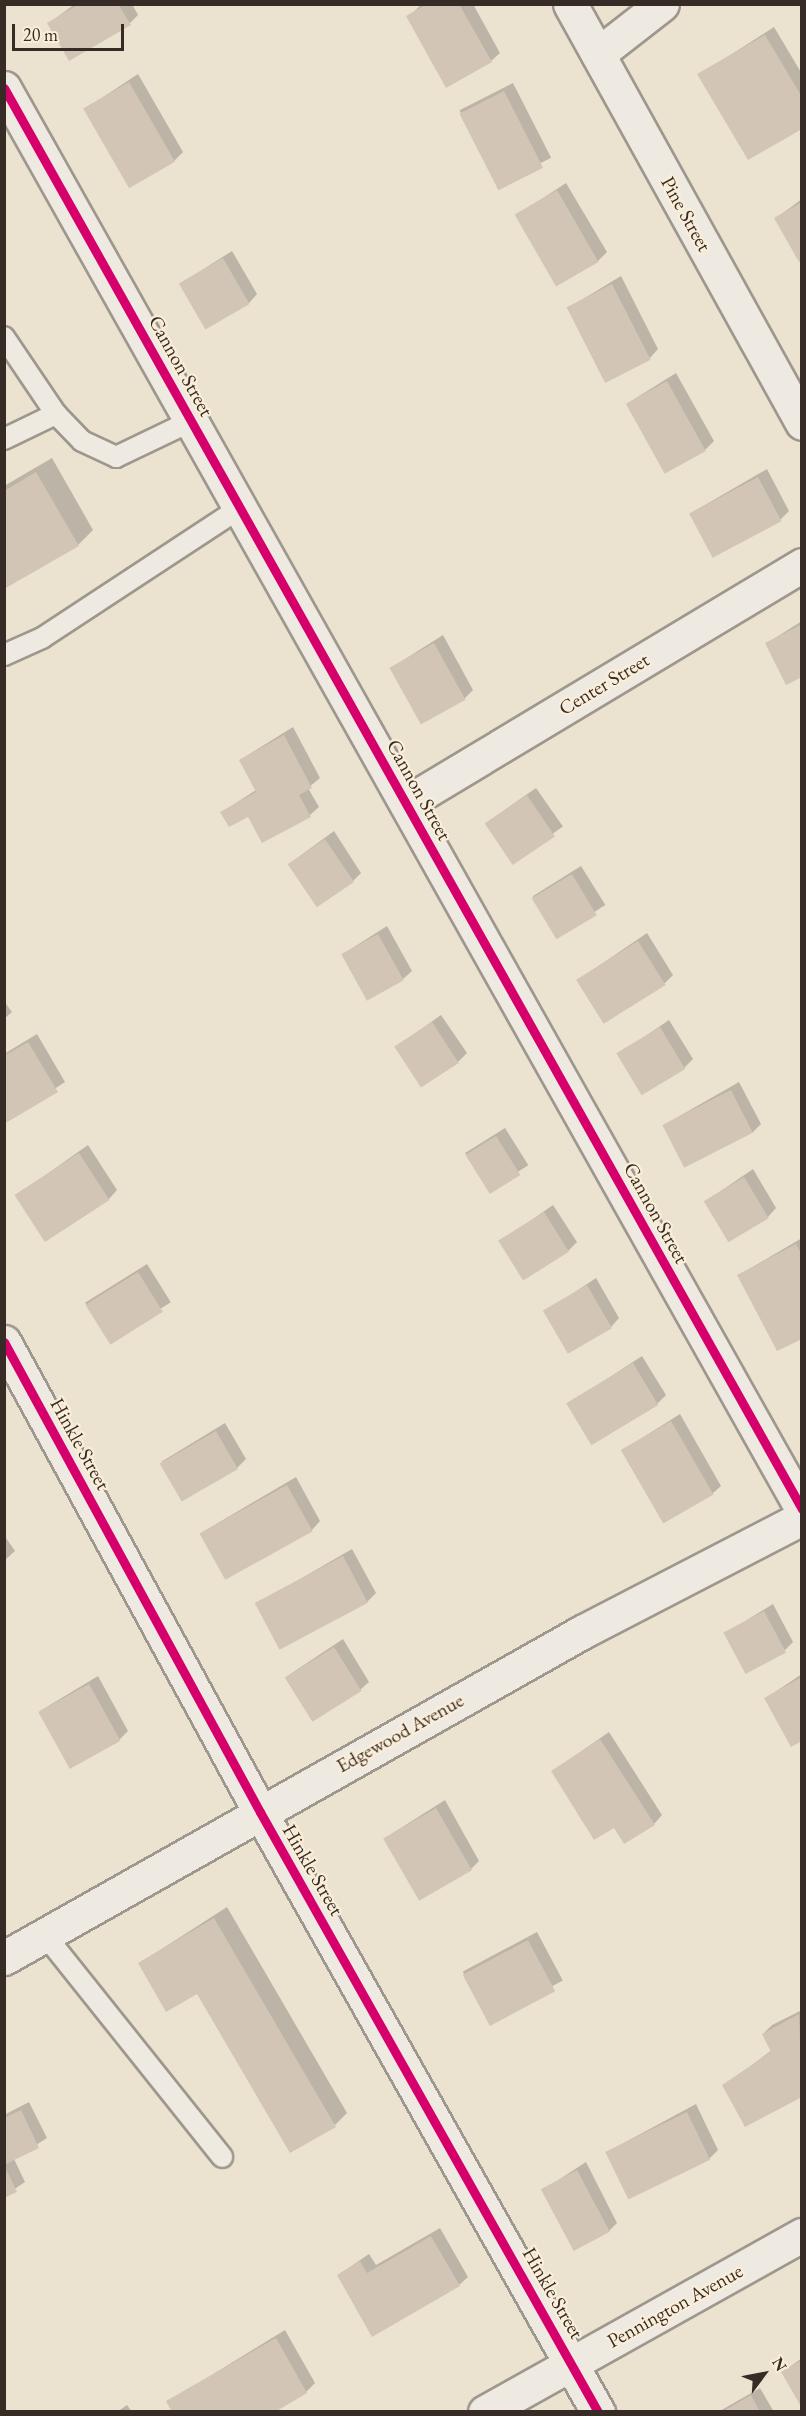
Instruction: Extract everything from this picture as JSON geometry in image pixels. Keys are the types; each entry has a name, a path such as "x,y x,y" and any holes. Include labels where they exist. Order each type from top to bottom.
{"street":[{"name":"Pine Street","path":"570,4 801,423"},
{"path":"598,54 662,4"},
{"name":"Cannon Street","path":"4,88 801,1509"},
{"name":"Center Street","path":"406,803 801,565"},
{"name":"Hinkle Street","path":"4,1342 260,1812 598,2412"},
{"name":"Edgewood Avenue","path":"4,1958 582,1632 801,1518"},
{"name":"Pennington Avenue","path":"485,2412 801,2235"}],"lane":[{"path":"4,337 56,414 82,441 116,457 191,421"},
{"path":"4,439 56,414"},
{"path":"4,656 42,638 240,508"},
{"path":"45,1935 222,2157"}],"building":[{"path":"79,4 118,4 131,25 69,61 47,23"},
{"path":"427,4 459,4 492,62 446,88 406,16"},
{"path":"765,35 802,97 802,129 748,160 697,74"},
{"path":"129,82 175,162 129,188 83,108"},
{"path":"504,91 543,168 498,190 459,114"},
{"path":"557,190 598,262 556,286 515,215"},
{"path":"802,202 802,261 799,262 774,218"},
{"path":"223,258 250,304 205,329 179,284"},
{"path":"612,284 651,360 605,383 567,307"},
{"path":"667,381 706,451 665,474 626,404"},
{"path":"36,472 79,546 4,589 4,491"},
{"path":"758,477 781,521 713,558 689,514"},
{"path":"802,624 802,677 786,685 765,643"},
{"path":"434,643 466,700 421,725 389,668"},
{"path":"284,735 312,788 299,795 311,817 262,843 248,817 229,827 220,812 256,792 239,760"},
{"path":"527,795 555,836 513,865 485,824"},
{"path":"325,839 354,882 317,907 288,864"},
{"path":"572,874 597,915 556,939 532,898"},
{"path":"378,934 404,980 367,1001 341,954"},
{"path":"638,941 666,985 604,1024 576,980"},
{"path":"432,1022 459,1063 421,1088 394,1047"},
{"path":"660,1027 685,1069 642,1095 616,1053"},
{"path":"28,1042 58,1092 4,1124 4,1056"},
{"path":"731,1090 753,1133 684,1168 662,1125"},
{"path":"496,1136 520,1175 490,1194 465,1155"},
{"path":"79,1153 109,1200 45,1242 14,1195"},
{"path":"744,1177 769,1218 728,1242 704,1201"},
{"path":"544,1212 569,1252 523,1280 498,1241"},
{"path":"796,1244 802,1255 802,1339 777,1351 737,1275"},
{"path":"138,1272 163,1312 110,1345 85,1305"},
{"path":"587,1285 612,1328 568,1354 543,1310"},
{"path":"633,1363 658,1405 591,1445 566,1403"},
{"path":"671,1421 714,1495 663,1524 621,1450"},
{"path":"216,1431 238,1469 182,1502 160,1464"},
{"path":"287,1485 313,1531 225,1580 200,1533"},
{"path":"343,1556 368,1603 280,1650 255,1603"},
{"path":"764,1611 786,1652 745,1674 723,1633"},
{"path":"334,1647 362,1691 312,1722 285,1678"},
{"path":"802,1677 802,1741 791,1747 764,1698"},
{"path":"89,1684 121,1741 70,1769 38,1712"},
{"path":"600,1739 655,1825 624,1844 614,1828 594,1840 551,1771"},
{"path":"436,1808 472,1870 419,1901 383,1838"},
{"path":"214,1918 336,2127 290,2153 197,1994 166,2012 138,1963"},
{"path":"528,1940 555,1991 490,2026 463,1975"},
{"path":"799,2014 802,2097 745,2127 722,2085 771,2052 762,2034"},
{"path":"21,2110 39,2148 4,2165 4,2118"},
{"path":"687,2112 710,2160 628,2200 605,2152"},
{"path":"4,2165 17,2192 4,2198"},
{"path":"577,2170 610,2232 574,2251 541,2189"},
{"path":"431,2236 460,2286 372,2337 337,2275 360,2261 367,2273"},
{"path":"276,2338 307,2393 275,2412 172,2412 166,2401"},
{"path":"802,2360 802,2408 781,2372"},
{"path":"751,2395 760,2412 722,2412"}],"cycle path":[{"path":"4,88 802,1509"},
{"path":"4,1342 260,1812 598,2412"}]}
